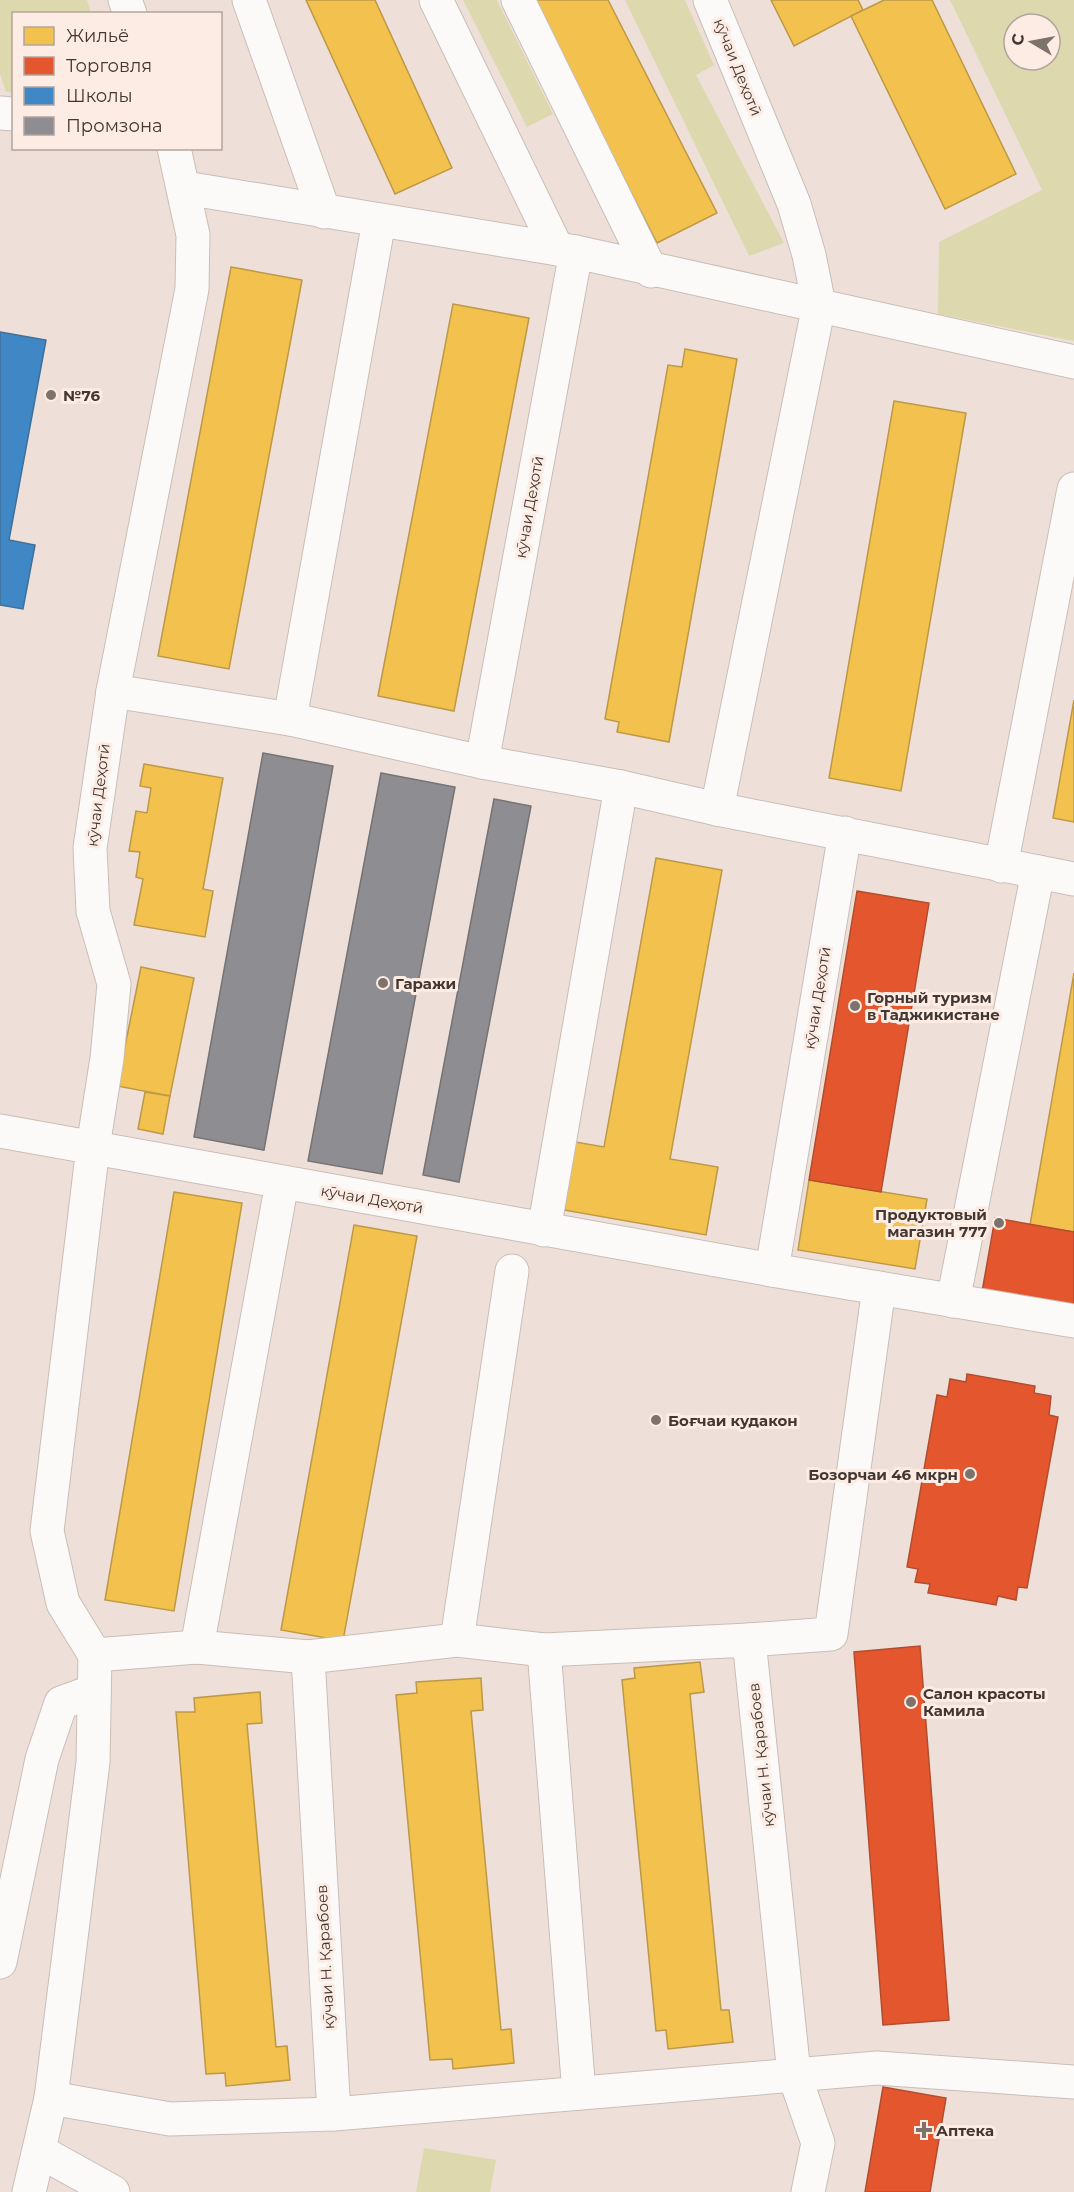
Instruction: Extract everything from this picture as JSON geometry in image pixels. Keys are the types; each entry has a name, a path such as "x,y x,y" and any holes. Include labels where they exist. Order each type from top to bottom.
{"street":[{"path":"249,0 324,212"},
{"path":"435,0 566,251"},
{"path":"518,0 651,271"},
{"name":"кӯчаи Деҳотӣ","path":"710,0 794,204 809,255 819,305 717,809"},
{"name":"кӯчаи Деҳотӣ","path":"95,1655 63,1603 48,1531 93,1147 107,1058 114,984 93,911 90,848 113,691 192,289 193,236 185,188 175,150"},
{"path":"185,188 566,251 1074,362"},
{"path":"290,719 379,221"},
{"name":"кӯчаи Деҳотӣ","path":"482,762 566,251"},
{"path":"1001,866 1074,489"},
{"path":"113,691 290,719 482,762 621,787 717,809 1074,879"},
{"path":"544,1230 621,787"},
{"name":"кӯчаи Деҳотӣ","path":"772,1270 845,833"},
{"path":"953,1301 1038,872"},
{"name":"кӯчаи Деҳотӣ","path":"0,1131 544,1230 1074,1321"},
{"path":"197,1647 282,1183"},
{"path":"457,1640 512,1271"},
{"path":"29,2192 51,2098 93,1762 95,1655 197,1647 308,1657 457,1640 544,1650 831,1634 879,1288"},
{"name":"кӯчаи Н. Қарабоев","path":"749,1640 794,2074 818,2143 808,2192"},
{"path":"544,1650 579,2093"},
{"name":"кӯчаи Н. Қарабоев","path":"308,1657 334,2114"},
{"path":"0,1962 42,1759 61,1703 94,1691"},
{"path":"51,2098 170,2119 334,2114 877,2067 1074,2082"},
{"path":"39,2151 113,2192"}],"shaded area":[{"path":"0,0 87,0 91,12 12,12 12,92 6,92 0,74"},
{"path":"463,0 497,0 553,114 527,127"},
{"path":"625,0 685,0 714,65 696,75 784,243 749,256"},
{"path":"950,0 1074,0 1074,341 938,314 939,242 1042,190"},
{"path":"424,2148 496,2160 490,2192 416,2192"}],"building: Жильё":[{"path":"306,0 375,0 452,168 395,194"},
{"path":"533,0 608,0 717,213 657,243"},
{"path":"771,0 858,0 863,10 794,46"},
{"path":"884,0 932,0 1016,174 945,209 851,16"},
{"path":"231,267 302,280 229,669 158,656"},
{"path":"453,304 529,318 454,711 378,696"},
{"path":"685,349 737,359 669,742 617,732 619,722 605,719 668,365 682,367"},
{"path":"894,401 966,413 901,791 829,778"},
{"path":"1074,700 1074,822 1053,818"},
{"path":"144,764 223,778 203,889 213,891 205,937 134,925 143,879 136,877 140,852 129,851 136,811 147,813 151,788 140,786"},
{"path":"656,858 722,870 670,1159 718,1167 706,1235 558,1209 570,1141 604,1147"},
{"path":"141,967 194,978 170,1096 117,1086"},
{"path":"1074,973 1074,1232 1030,1225"},
{"path":"145,1092 170,1096 163,1134 138,1129"},
{"path":"809,1180 927,1199 915,1269 798,1250"},
{"path":"174,1192 242,1203 174,1611 105,1600"},
{"path":"354,1225 417,1236 343,1641 281,1630"},
{"path":"700,1662 704,1692 690,1694 721,2010 729,2010 733,2042 668,2049 666,2030 656,2031 622,1680 635,1678 634,1668"},
{"path":"481,1678 483,1710 471,1711 501,2030 511,2029 514,2063 453,2069 452,2059 430,2060 396,1695 417,1693 416,1682"},
{"path":"260,1692 262,1723 247,1724 276,2047 287,2046 290,2080 226,2086 225,2073 206,2074 176,1712 195,1712 194,1698"}],"building: Торговля":[{"path":"857,891 929,903 881,1192 809,1180"},
{"path":"995,1218 1074,1232 1074,1308 982,1292"},
{"path":"967,1374 1035,1386 1034,1393 1051,1396 1049,1415 1058,1417 1027,1588 1018,1587 1016,1600 998,1596 996,1605 928,1593 930,1584 915,1582 918,1569 907,1567 937,1395 947,1397 950,1379 966,1382"},
{"path":"920,1646 949,2020 883,2025 854,1652"},
{"path":"883,2087 946,2098 930,2192 865,2192"}],"building: Школы":[{"path":"0,332 46,340 9,540 35,545 23,609 0,605"}],"building: Промзона":[{"path":"263,753 333,766 264,1150 194,1137"},
{"path":"381,773 455,787 382,1174 308,1161"},
{"path":"494,799 531,806 459,1182 423,1175"}],"place":[{"name":"№76","path":"51,395"},
{"name":"Гаражи","path":"383,983"},
{"name":"Горный туризм в Таджикистане","path":"855,1006"},
{"name":"Продуктовый магазин 777","path":"999,1223"},
{"name":"Боғчаи кудакон","path":"656,1420"},
{"name":"Бозорчаи 46 мкрн","path":"970,1474"},
{"name":"Салон красоты Камила","path":"911,1702"},
{"name":"Аптека","path":"924,2130"}]}
